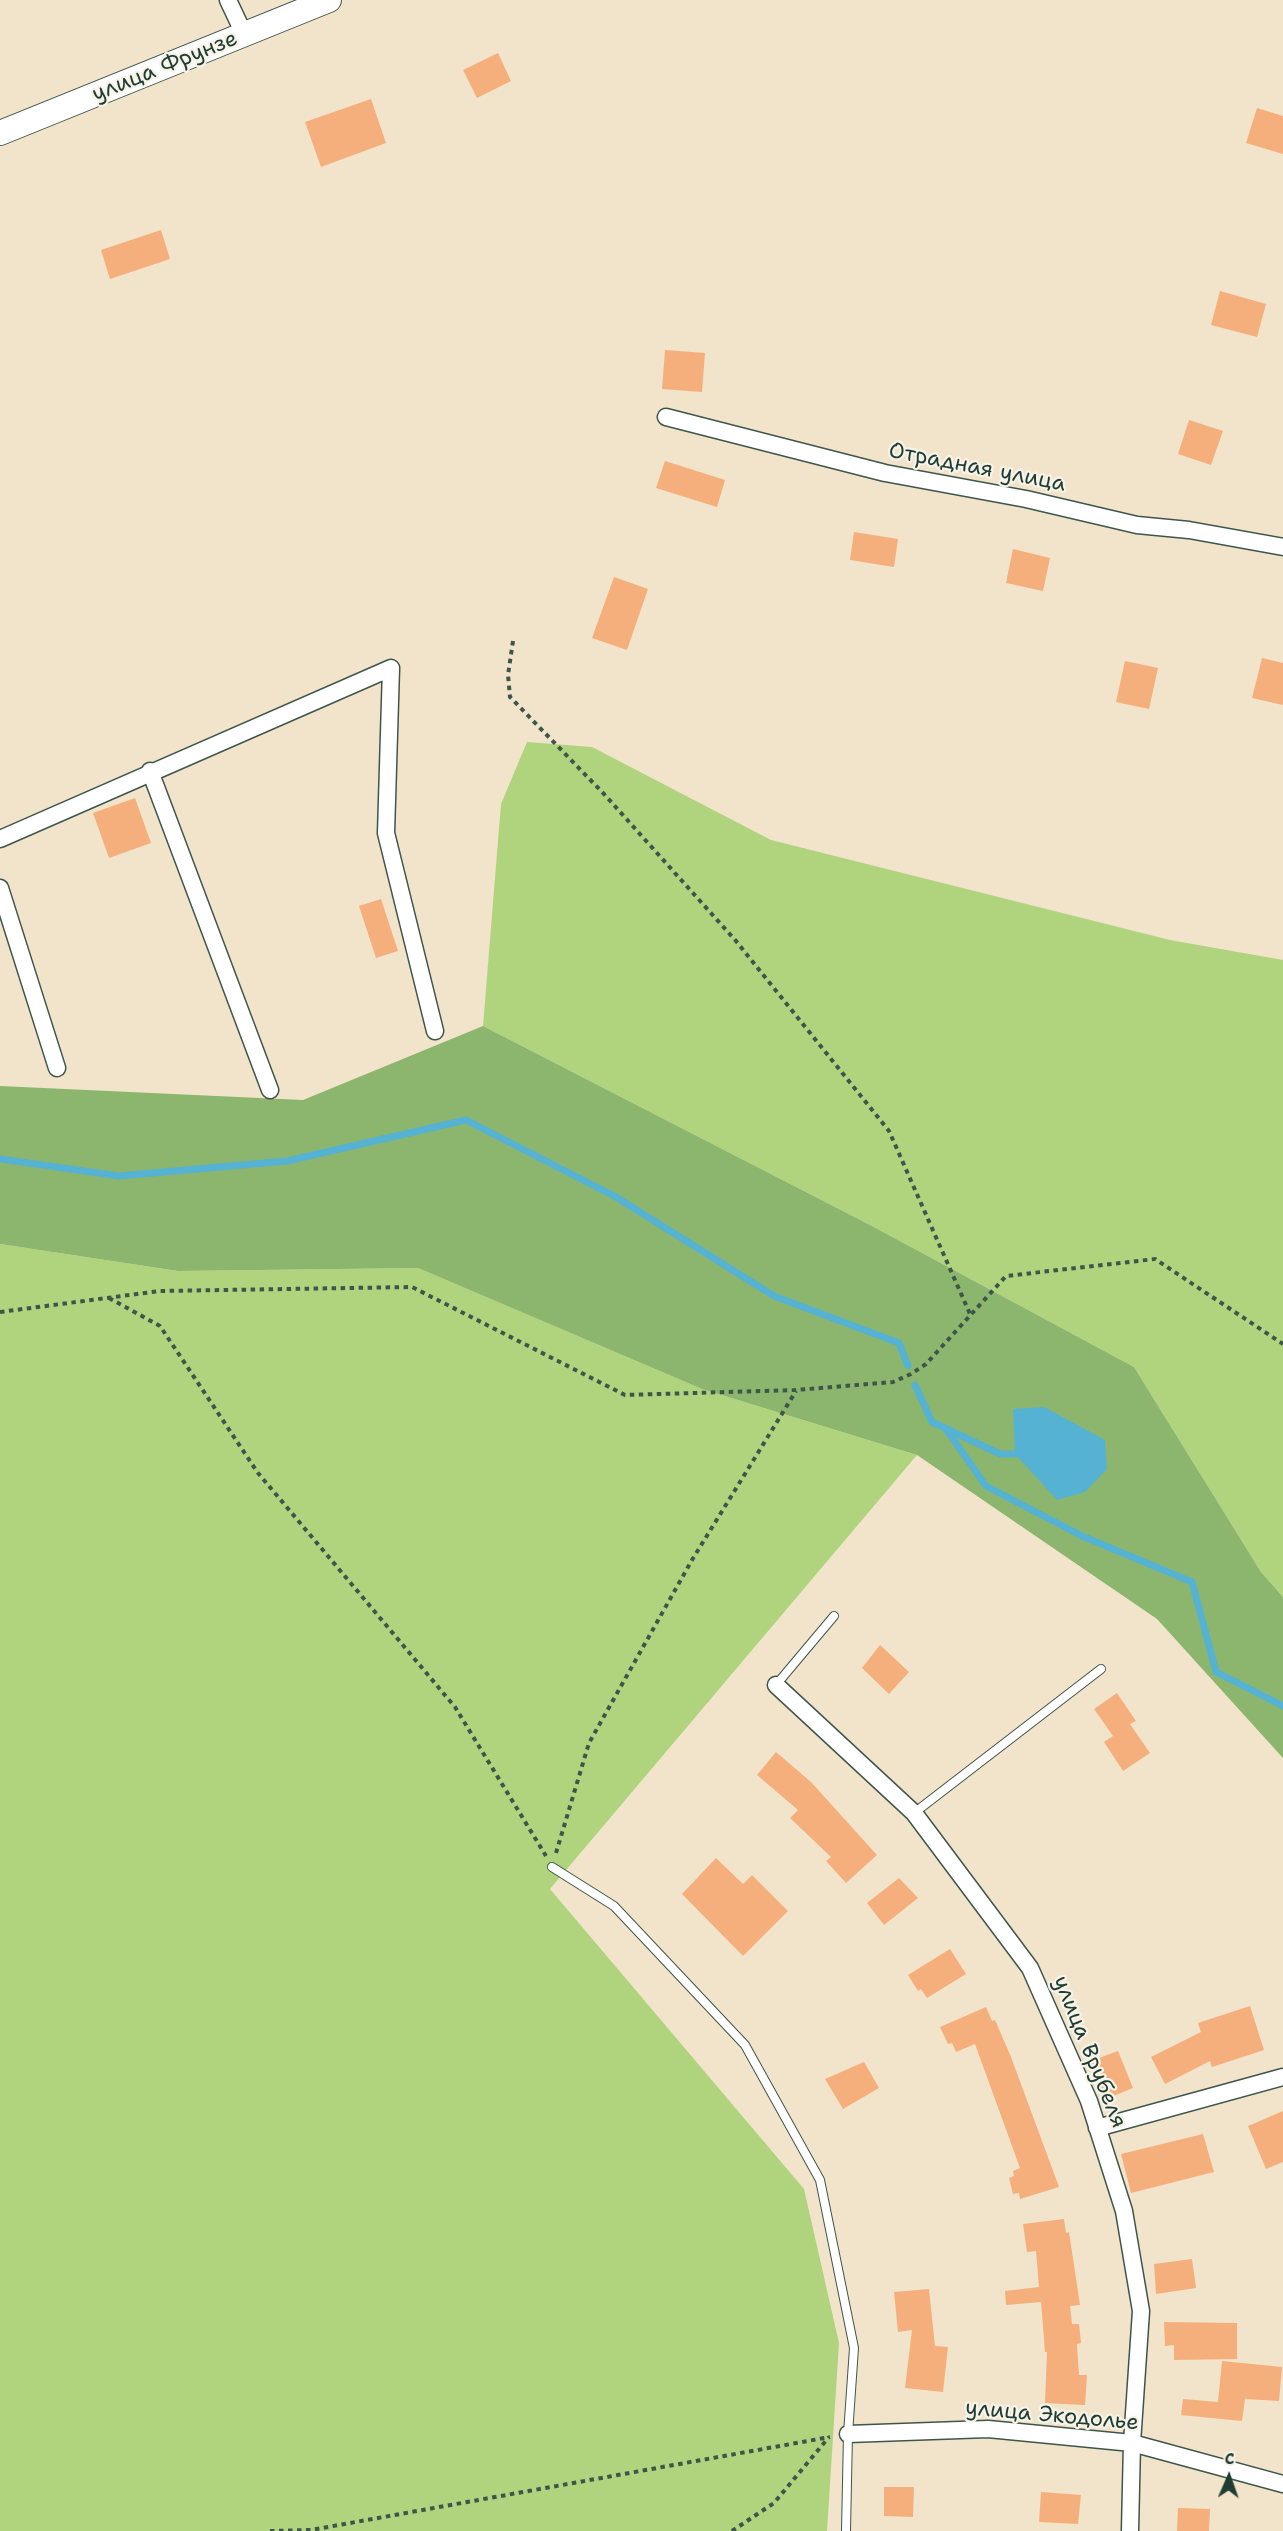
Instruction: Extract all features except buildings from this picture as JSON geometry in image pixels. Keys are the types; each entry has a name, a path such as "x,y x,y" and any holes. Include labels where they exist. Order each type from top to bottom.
{"street":[{"path":"228,0 244,34"},
{"name":"улица Фрунзе","path":"0,133 329,0"},
{"name":"Отрадная улица","path":"666,417 885,473 1026,499 1137,525 1190,530 1283,547"},
{"path":"0,839 150,771 391,668 386,833 435,1031"},
{"path":"150,771 270,1090"},
{"path":"0,888 57,1068"},
{"name":"улица Врубеля","path":"776,1685 914,1813 1030,1968 1089,2102 1124,2211 1141,2311 1132,2442 1130,2531"},
{"path":"1097,2128 1283,2077"},
{"name":"улица Экодолье","path":"848,2434 988,2429 1132,2442 1283,2484"}],"lane":[{"path":"776,1685 834,1616"},
{"path":"914,1813 1101,1669"},
{"path":"552,1867 614,1906 745,2045 820,2180 854,2348 848,2434 846,2531"}],"path":[{"path":"513,641 508,675 510,697 604,794 736,941 889,1131 970,1314"},
{"path":"0,1312 160,1291 412,1287 625,1395 796,1390 893,1382 926,1364 1006,1276 1155,1259 1283,1344"},
{"path":"108,1298 160,1326 258,1473 455,1707 552,1867"},
{"path":"552,1867 589,1743 692,1560 796,1390"},
{"path":"270,2531 311,2530 848,2434"},
{"path":"732,2531 774,2503 829,2437"}],"green space":[{"path":"527,742 592,747 771,840 1170,940 1283,960 1283,1597 1261,1572 1134,1367 872,1226 483,1026 501,804"},
{"path":"483,1026 872,1226 1134,1367 1261,1572 1283,1597 1283,1758 1157,1619 917,1455 702,1389 418,1268 178,1271 0,1244 0,1086 303,1100"},
{"path":"0,1244 178,1271 418,1268 702,1389 917,1455 550,1889 804,2189 839,2343 827,2531 0,2531"}],"water":[{"path":"1044,1407 1105,1440 1107,1469 1085,1492 1057,1500 1015,1454 1013,1409"}],"waterway":[{"path":"0,1159 119,1176 287,1161 466,1120 616,1197 774,1296 899,1343 908,1366"},
{"path":"915,1385 932,1422 1000,1454 1015,1454"},
{"path":"946,1429 986,1486 1082,1536 1192,1582 1216,1672 1283,1706"}]}
